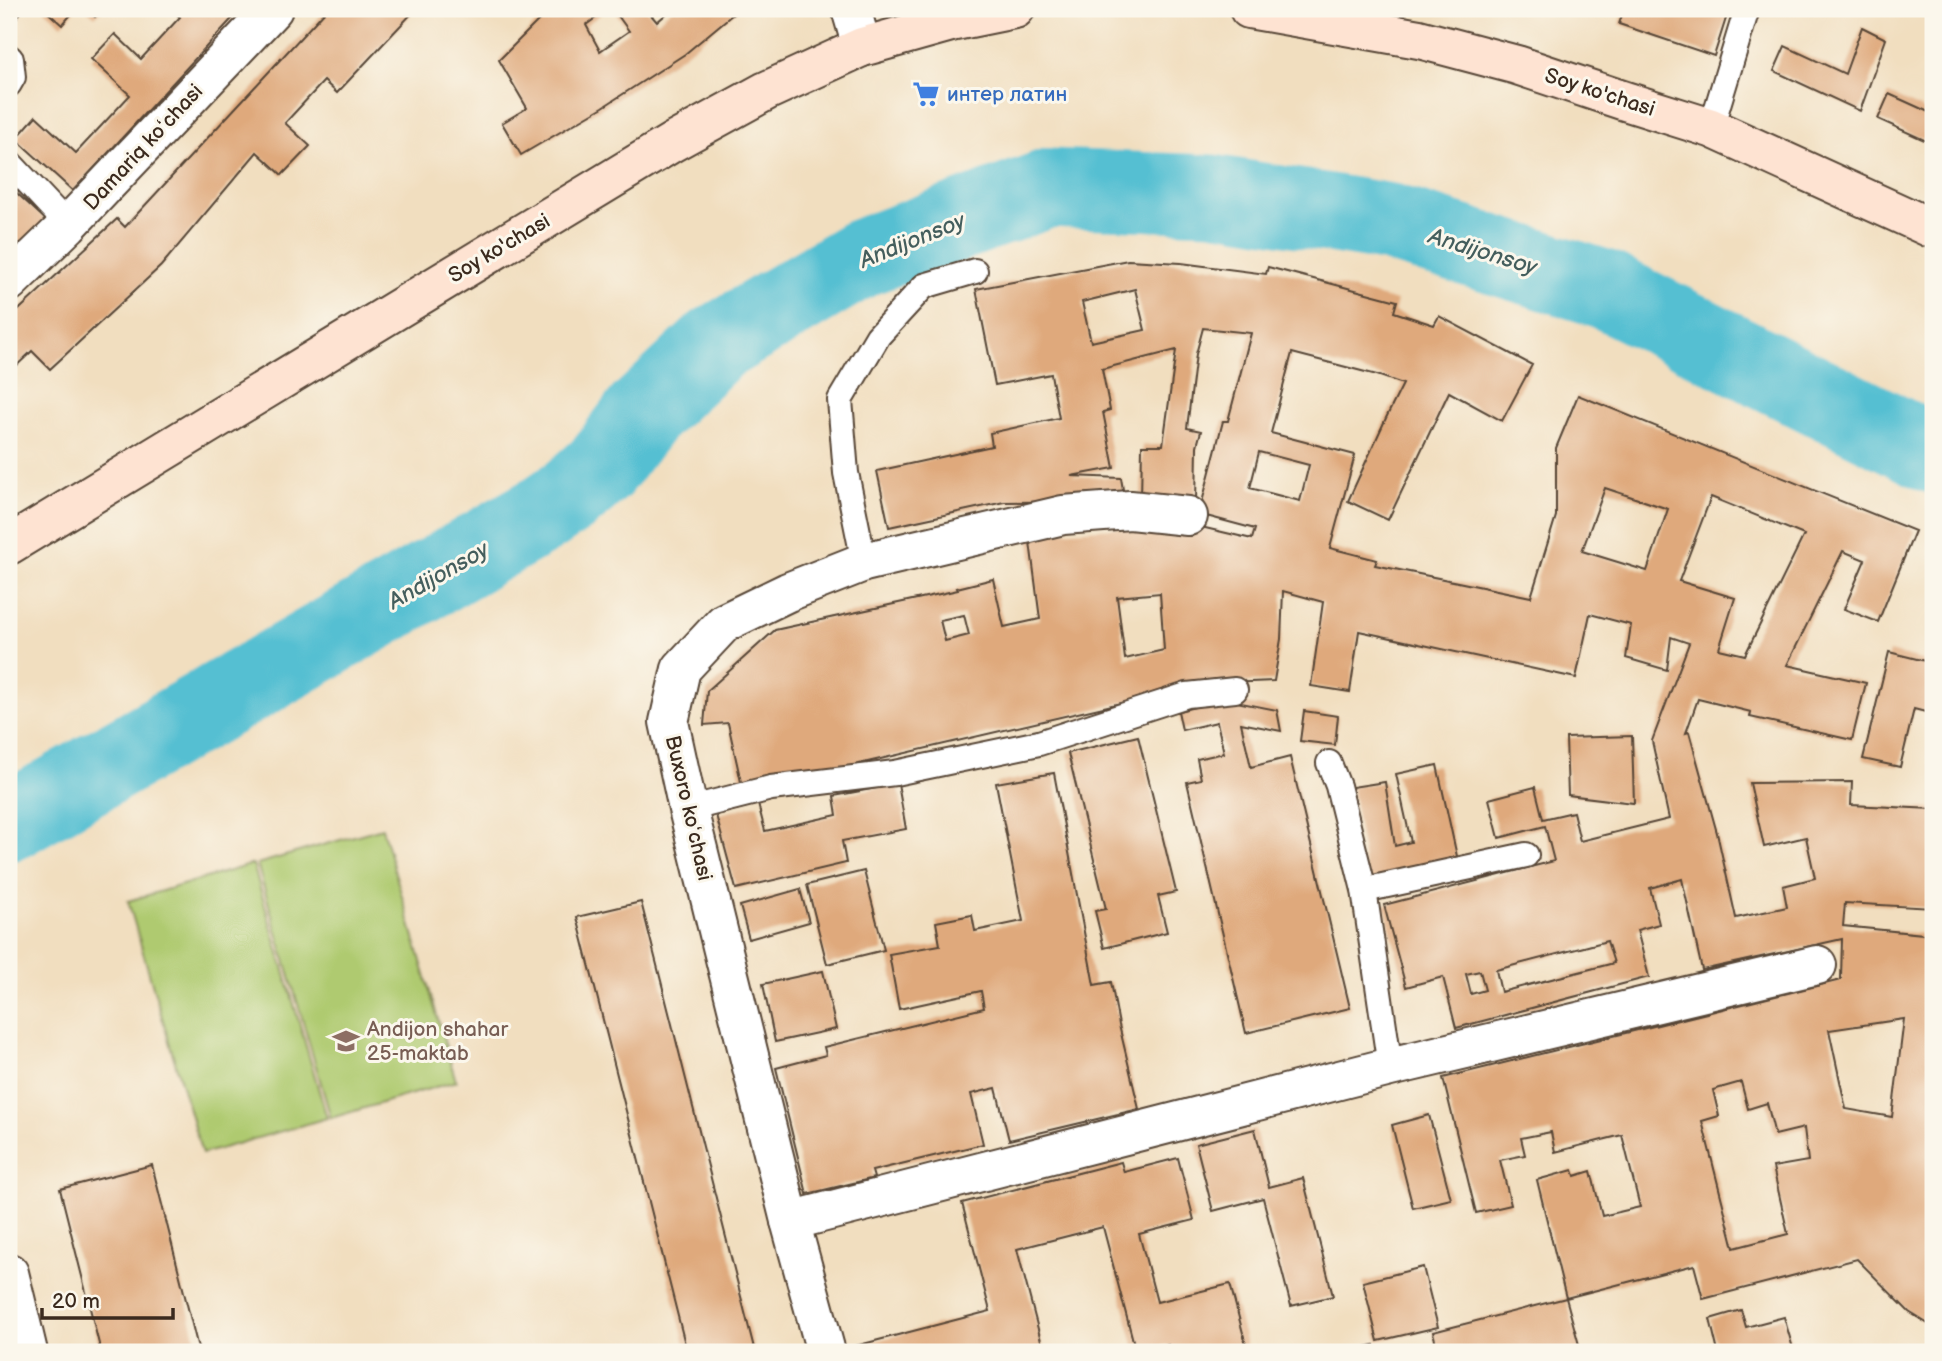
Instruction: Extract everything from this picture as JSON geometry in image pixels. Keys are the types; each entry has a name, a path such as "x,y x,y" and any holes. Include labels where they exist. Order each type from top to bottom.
{"main road":[{"name":"Soy ko'chasi","path":"9,545 673,142 766,91 862,47 951,22 1014,9"},
{"name":"Soy ko'chasi","path":"1249,9 1419,39 1492,58 1711,128 1933,229"}],"street":[{"name":"Damariq koʻchasi","path":"9,282 68,225 273,9"},
{"path":"851,9 862,47"},
{"name":"Buxoro koʻchasi","path":"826,1352 790,1221 669,722 681,669 724,623 788,592 864,562 1063,515 1130,510 1188,516"},
{"path":"790,1221 1390,1067 1817,965"},
{"path":"9,1273 29,1352"}],"lane":[{"path":"1711,128 1747,9"},
{"path":"9,57 13,76 9,84"},
{"path":"9,162 68,225"},
{"path":"864,562 846,474 840,400 878,336 925,286 975,271"},
{"path":"688,809 771,788 895,773 1039,743 1187,695 1235,690"},
{"path":"1329,763 1338,786 1364,890 1390,1067"},
{"path":"1364,890 1526,855"}],"green space":[{"path":"382,828 456,1081 331,1118 257,864"},
{"path":"253,864 327,1118 202,1154 128,901"}],"building":[{"path":"9,9 24,9 9,26"},
{"path":"44,9 76,9 62,25"},
{"path":"86,9 103,9 95,17"},
{"path":"171,9 241,9 73,191 16,139 36,116 76,153 130,95 91,59 115,34 141,59 180,17"},
{"path":"327,9 416,9 337,93 324,81 285,123 310,146 282,175 257,152 161,266 50,369 32,351 9,373 9,319 117,219 125,227"},
{"path":"550,9 608,9 586,25 600,51 629,31 613,9 646,9 657,22 672,9 739,9 685,54 603,107 521,155 502,123 527,108 499,60"},
{"path":"1624,9 1729,9 1714,56 1619,24"},
{"path":"1862,27 1886,39 1860,111 1774,71 1785,46 1845,74"},
{"path":"1889,94 1933,114 1933,144 1878,119"},
{"path":"9,186 47,221 9,262"},
{"path":"1128,260 1181,263 1266,274 1268,267 1397,301 1394,312 1434,325 1439,316 1532,365 1502,421 1449,392 1388,520 1348,501 1403,384 1292,353 1271,433 1355,455 1330,548 1377,560 1375,565 1531,597 1556,516 1556,448 1578,395 1915,531 1878,622 1844,609 1865,560 1843,551 1787,665 1866,683 1852,740 1750,717 1751,712 1698,699 1686,733 1689,732 1717,833 1736,918 1787,907 1783,886 1815,878 1806,837 1764,847 1750,783 1852,782 1851,805 1933,809 1933,908 1845,903 1843,926 1933,935 1933,1327 1909,1312 1857,1259 1703,1299 1694,1265 1566,1298 1537,1180 1573,1170 1575,1176 1591,1171 1602,1216 1640,1207 1622,1135 1555,1152 1551,1132 1521,1138 1525,1155 1500,1160 1511,1205 1476,1213 1443,1078 1841,980 1842,939 1702,970 1682,879 1650,888 1659,924 1637,930 1649,977 1456,1028 1443,977 1406,987 1384,905 1554,861 1545,826 1499,838 1489,799 1535,787 1543,819 1573,812 1580,841 1669,819 1652,741 1689,643 1671,637 1667,670 1626,658 1631,625 1590,614 1576,678 1359,631 1350,692 1311,686 1323,602 1283,591 1281,639 1274,681 1202,684 743,791 728,723 704,725 707,691 775,630 958,590 957,588 993,579 1004,627 1040,619 1029,534 1184,523 1252,539 1255,529 1199,514 1223,421 1228,421 1251,333 1203,328 1196,354 1187,428 1201,431 1197,446 1196,503 1141,502 1142,445 1163,445 1176,350 1102,369 1110,410 1103,412 1114,468 1071,476 1121,478 1125,501 1004,502 889,527 877,471 992,446 990,433 1059,418 1051,374 995,385 976,289","holes":["1135,289 1145,330 1091,342 1082,302","1259,452 1309,465 1300,501 1250,488","1605,488 1668,509 1647,571 1582,551","1711,497 1804,535 1745,655 1719,649 1735,598 1679,581","1160,593 1164,650 1125,659 1117,597","964,615 969,635 945,641 940,620","1607,941 1614,963 1501,992 1496,970","1480,971 1485,990 1471,994 1466,974","1904,1019 1892,1117 1846,1109 1829,1030","1741,1082 1748,1109 1767,1103 1775,1135 1804,1128 1808,1161 1773,1167 1788,1234 1734,1248 1702,1121 1719,1116 1713,1090"]},
{"path":"1889,652 1933,663 1933,714 1914,709 1900,767 1863,759"},
{"path":"1235,698 1236,702 1277,710 1281,731 1241,723 1251,767 1290,757 1350,1008 1246,1033 1187,782 1201,779 1197,759 1224,753 1217,722 1182,730 1178,711"},
{"path":"1304,711 1338,716 1335,745 1300,741"},
{"path":"1138,736 1176,892 1158,896 1167,932 1104,948 1095,911 1106,909 1068,753"},
{"path":"1632,736 1634,803 1568,795 1566,738"},
{"path":"1437,765 1458,861 1367,881 1352,787 1385,782 1395,846 1411,842 1396,774"},
{"path":"1054,773 1094,985 1111,982 1139,1109 1009,1140 996,1088 971,1094 983,1144 872,1171 874,1178 807,1194 776,1068 826,1055 824,1047 984,1008 981,991 899,1009 889,954 940,945 936,922 972,915 975,931 1023,921 996,783"},
{"path":"898,784 906,829 842,841 846,863 736,889 716,815 758,804 765,831 837,815 834,796"},
{"path":"864,871 884,950 827,964 807,885"},
{"path":"800,889 809,922 749,939 740,906"},
{"path":"641,902 755,1352 687,1352 577,917"},
{"path":"823,971 836,1029 775,1042 763,984"},
{"path":"1429,1115 1451,1199 1413,1208 1392,1125"},
{"path":"1255,1129 1269,1187 1303,1178 1333,1296 1291,1306 1263,1198 1213,1211 1196,1144"},
{"path":"1178,1158 1194,1220 1139,1234 1157,1302 1230,1284 1248,1352 1170,1352 1168,1345 1136,1352 1103,1227 1017,1249 1044,1352 845,1352 844,1349 990,1311 962,1203 1121,1162 1124,1172"},
{"path":"152,1165 199,1352 101,1352 60,1189"},
{"path":"1423,1267 1438,1327 1378,1341 1363,1282"},
{"path":"1566,1298 1581,1352 1438,1352 1433,1332"},
{"path":"1741,1310 1746,1327 1784,1317 1794,1352 1718,1352 1710,1319"},
{"path":"1374,1345 1376,1352 1348,1352 1348,1351"}],"waterway":[{"name":"Andijonsoy","path":"9,822 541,515 573,493 601,468 642,414 716,344 861,258 1049,188 1212,194 1391,223 1604,289 1933,454"}],"place":[{"name":"интер латин","path":"926,94"},
{"name":"Andijon shahar 25-maktab","path":"346,1041"}]}
